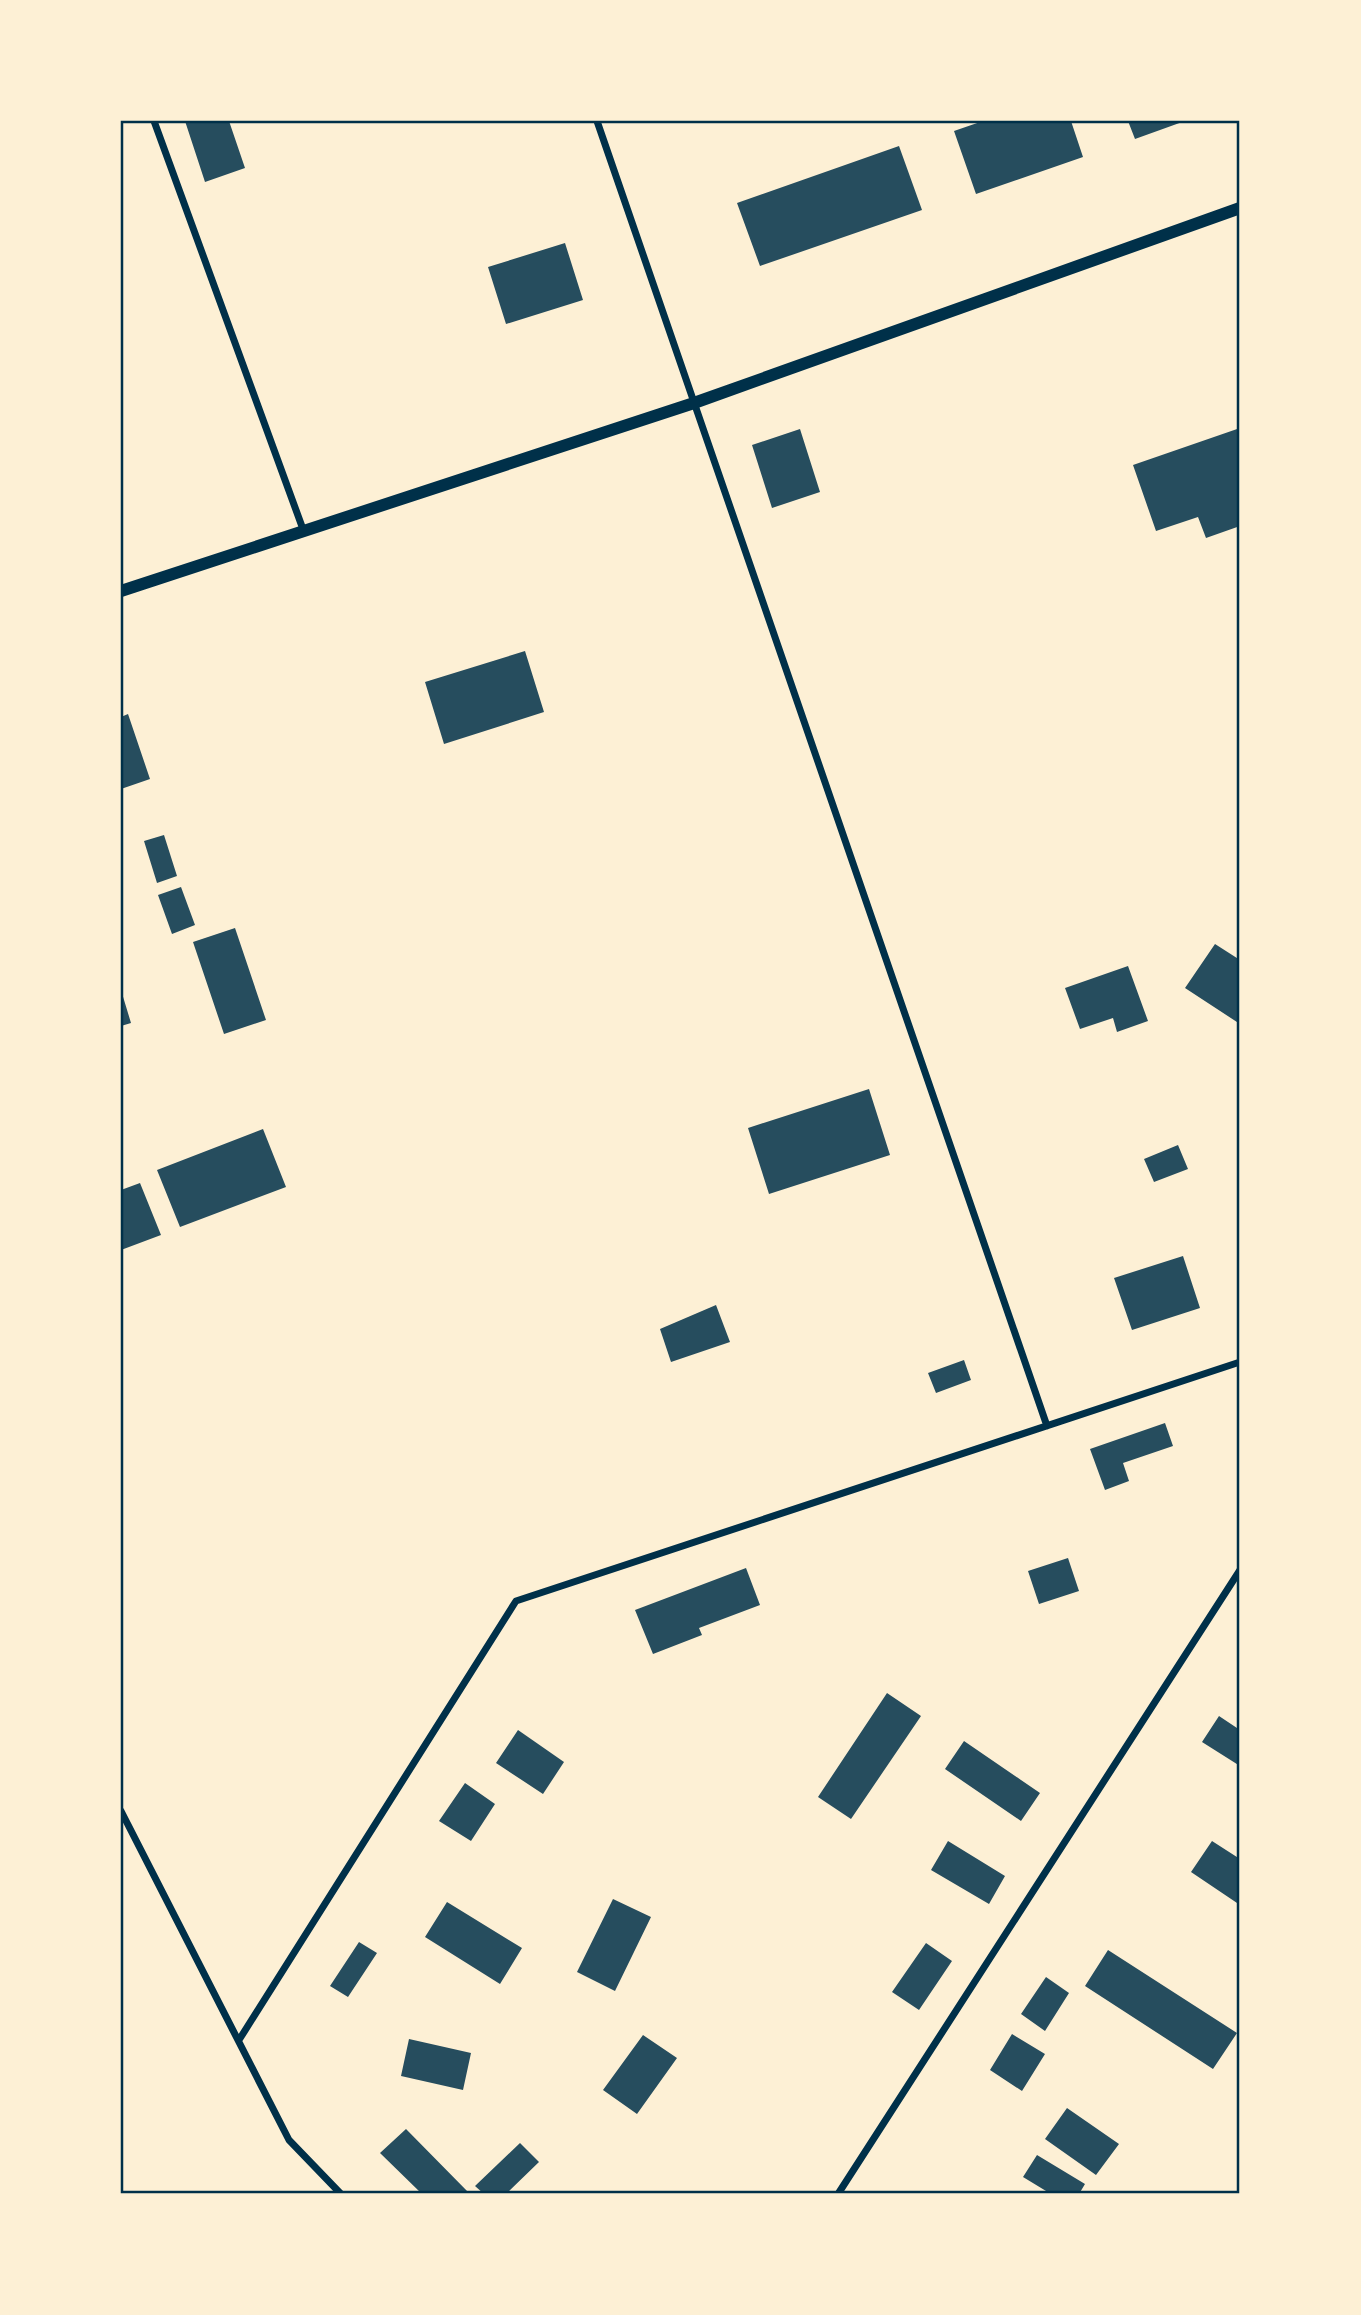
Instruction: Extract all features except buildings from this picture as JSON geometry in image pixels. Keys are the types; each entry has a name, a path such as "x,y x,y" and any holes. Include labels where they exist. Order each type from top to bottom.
{"street":[{"path":"154,121 304,532"},
{"path":"597,121 1047,1426"},
{"path":"121,591 694,403 1240,208"},
{"path":"239,2040 516,1601 1240,1362"},
{"path":"838,2194 1240,1570"},
{"path":"121,1811 289,2140 341,2194"}]}
